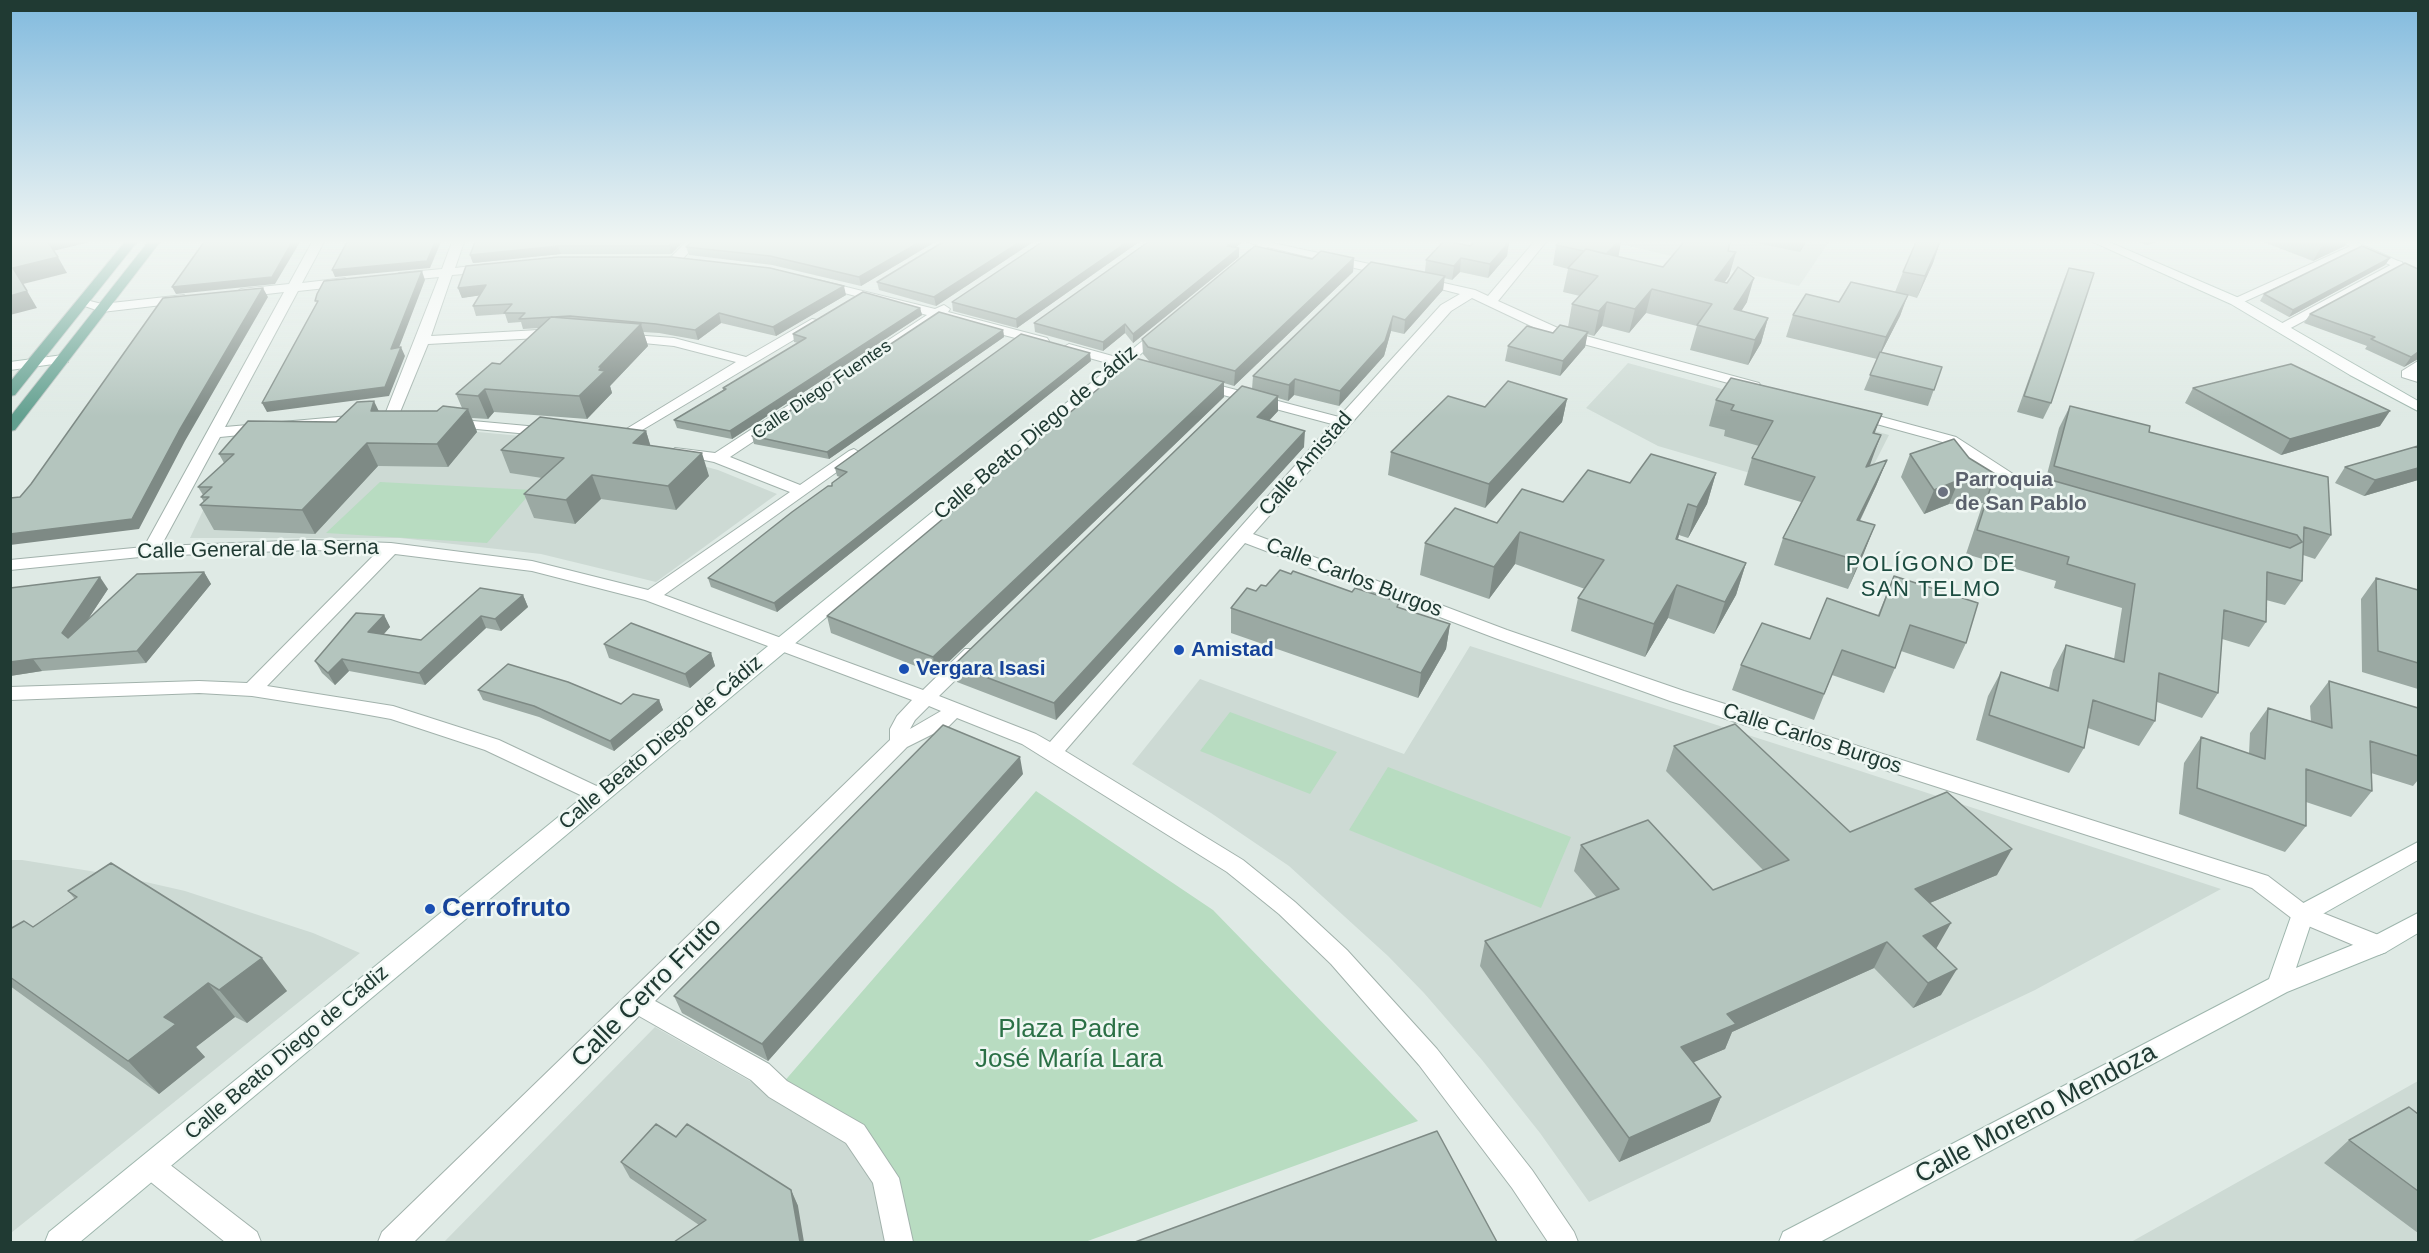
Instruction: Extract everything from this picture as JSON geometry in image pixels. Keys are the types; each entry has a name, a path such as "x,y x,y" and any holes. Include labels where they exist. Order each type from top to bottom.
{"main road":[{"path":"10,392 84,300"},
{"path":"10,427 108,300"}],"street":[{"path":"82,303 102,308 174,300"},
{"path":"150,551 286,300"},
{"path":"213,433 305,422 397,418 438,300"},
{"path":"846,304 852,300"},
{"path":"903,300 938,313 1154,372"},
{"name":"Calle Diego Fuentes","path":"718,458 956,300"},
{"name":"Calle Amistad","path":"1053,752 1342,422 1446,308 1459,300"},
{"path":"1487,300 1555,332 1769,390"},
{"path":"2282,327 2332,300"},
{"path":"2235,301 2355,372 2418,406"},
{"path":"640,443 611,438 826,315"},
{"name":"Calle Beato Diego de Cádiz","path":"59,1242 1172,319"},
{"path":"1002,349 1040,322"},
{"path":"423,340 573,332"},
{"path":"606,336 674,342 746,361"},
{"path":"10,366 63,359"},
{"path":"2418,365 2407,374 2418,378"},
{"path":"1185,381 1242,391 1342,422"},
{"path":"1221,411 1242,391"},
{"path":"1837,409 1950,440 2034,494 2057,501"},
{"path":"439,422 570,434"},
{"path":"651,596 869,444"},
{"path":"662,447 718,458 802,491"},
{"name":"Calle Carlos Burgos","path":"1243,536 1533,645 1677,696 2260,882 2302,914 2378,945"},
{"name":"Calle General de la Serna","path":"10,565 150,551 254,546 391,548 532,566 651,596 926,698 1029,739 1144,807 1235,866 1287,908 1387,1008 1428,1057 1522,1179 1564,1242"},
{"path":"252,690 391,548"},
{"name":"Calle Cerro Fruto","path":"900,742 900,729 908,716 985,640"},
{"path":"10,694 141,688 252,690 348,704 430,724 492,745 598,795"},
{"name":"Calle Cerro Fruto","path":"392,1242 400,1237 900,742 942,721 955,709"},
{"path":"2279,985 2302,914 2418,850"},
{"name":"Calle Moreno Mendoza","path":"1793,1242 2279,985 2378,945 2418,922"},
{"path":"637,1003 760,1072 778,1089 855,1134 886,1178 900,1242"},
{"path":"151,1166 246,1242"}],"shaded area":[{"path":"1628,363 1889,435 1856,500 1750,473 1658,446 1586,408"},
{"path":"446,429 553,439 654,453 718,470 777,494 656,582 541,554 400,538 190,538 237,439"},
{"path":"1470,646 2221,889 2035,990 1589,1202 1540,1133 1482,1060 1424,993 1388,956 1289,866 1211,813 1132,764 1200,679 1404,754"},
{"path":"11,860 115,875 185,891 313,933 360,953 11,1233"},
{"path":"655,1027 850,1138 880,1181 892,1242 444,1242"},
{"path":"2418,1081 2418,1242 2131,1242"}],"green space":[{"path":"380,482 533,490 487,543 326,533"},
{"path":"1230,712 1337,752 1310,794 1200,751"},
{"path":"1388,767 1571,837 1541,908 1349,830"},
{"name":"Plaza Padre José María Lara","path":"1036,791 1213,910 1418,1121 1085,1242 907,1242 893,1173 782,1084"}],"building":[{"path":"161,300 256,300 179,431 132,519 10,534 10,498 20,497"},
{"path":"410,300 391,349 401,347 385,387 262,403 318,301 315,301"},
{"path":"476,300 819,300 773,327 719,313 695,330 570,316 519,319 525,313 504,313 512,304 473,306"},
{"path":"849,300 893,300 920,308 730,431 674,420 806,338 793,334"},
{"path":"954,300 1043,300 1016,319 952,302"},
{"path":"1066,300 1174,300 1133,334 1125,324 1103,342 1034,323"},
{"path":"1189,300 1309,300 1235,371 1148,347 1142,339"},
{"path":"1331,300 1423,300 1405,320 1393,316 1385,341 1340,391 1295,379 1289,385 1253,376"},
{"path":"1575,300 1642,300 1635,309 1607,302 1599,311 1572,304"},
{"path":"1698,300 1740,300 1734,309 1768,318 1755,340 1697,325 1712,304"},
{"path":"1802,300 1905,300 1886,337 1793,315"},
{"path":"2058,300 2085,300 2051,403 2024,396"},
{"path":"2276,300 2311,300 2293,310"},
{"path":"2335,300 2418,300 2418,352 2411,357 2371,339 2375,337 2310,314"},
{"path":"939,312 1003,330 827,452 752,436"},
{"path":"551,317 641,324 599,367 602,367 599,370 605,371 579,396 485,389 478,396 456,394 492,363 500,364"},
{"path":"1560,325 1588,332 1563,361 1508,346 1527,326 1553,333"},
{"path":"1021,334 1090,353 774,603 708,578 792,512 828,486 832,486 832,483 847,472 835,468"},
{"path":"1880,352 1942,367 1934,390 1870,375"},
{"path":"1135,358 1224,382 933,657 827,616"},
{"path":"2291,364 2390,411 2290,439 2193,388"},
{"path":"1731,378 1882,414 1873,433 1881,435 1866,467 1887,460 1857,520 1875,525 1859,561 1783,538 1815,477 1752,458 1773,421 1731,410 1734,405 1716,400"},
{"path":"1508,381 1567,399 1489,484 1391,452 1448,396 1485,407"},
{"path":"1242,386 1278,396 1257,417 1305,431 1054,703 954,665"},
{"path":"374,401 371,411 437,411 443,406 468,409 437,444 367,443 302,510 200,505 209,497 201,497 212,487 198,487 234,454 219,454 248,421 336,422 357,402"},
{"path":"2070,406 2150,426 2149,432 2328,477 2331,535 2304,527 2302,581 2267,572 2266,622 2224,610 2218,693 2159,673 2155,721 2093,700 2084,748 1989,715 2001,672 2058,691 2066,645 2124,662 2135,584 2067,564 2069,557 1977,530 1993,480 1959,480 1934,490 1910,454 1954,439 1969,458 2018,488 2020,480 2050,488 2051,480 2290,548 2302,542 2297,535 2054,466"},
{"path":"540,417 646,431 633,443 702,453 668,486 592,475 566,500 524,494 564,458 501,450"},
{"path":"2418,446 2418,468 2375,480 2345,467"},
{"path":"1651,454 1716,473 1697,507 1688,504 1676,539 1746,563 1725,602 1677,585 1654,624 1578,598 1604,560 1520,532 1494,567 1425,543 1455,508 1497,523 1522,489 1563,502 1588,470 1630,483"},
{"path":"1280,570 1291,574 1293,571 1352,592 1355,588 1399,602 1397,607 1450,624 1421,673 1231,608 1247,588 1256,591 1261,585 1266,586"},
{"path":"204,572 137,651 10,662 10,588 100,577 62,633 68,638 137,574"},
{"path":"1894,576 1978,603 1966,643 1910,625 1895,668 1842,650 1824,694 1741,665 1762,623 1810,639 1827,598 1879,616"},
{"path":"2376,578 2418,590 2418,663 2378,651"},
{"path":"480,588 523,595 495,619 481,616 419,673 342,659 328,673 315,661 356,613 384,615 368,632 421,640"},
{"path":"631,623 711,653 685,674 604,644"},
{"path":"508,664 568,682 621,704 633,694 659,700 610,741 534,706 478,690"},
{"path":"2329,681 2418,708 2418,756 2370,741 2372,791 2306,769 2306,826 2197,788 2201,737 2265,759 2268,708 2332,728"},
{"path":"1735,724 1850,832 1947,792 2012,849 1915,889 1951,923 1923,936 1957,969 1928,983 1887,942 1727,1014 1736,1024 1681,1047 1721,1097 1629,1138 1485,941 1619,889 1581,845 1648,820 1713,890 1789,860 1674,746"},
{"path":"943,725 1020,757 762,1044 674,996"},
{"path":"111,863 262,958 219,990 208,983 164,1017 176,1024 128,1061 10,977 10,929 24,921 33,927 77,897 68,891"},
{"path":"2409,1107 2418,1114 2418,1191 2349,1140"},
{"path":"656,1124 676,1137 687,1124 791,1190 800,1242 674,1242 706,1220 621,1162"},
{"path":"1437,1131 1497,1242 1135,1242"}],"place":[{"name":"Parroquia de San Pablo","path":"1943,492"},
{"name":"Amistad","path":"1179,650"},
{"name":"Vergara Isasi","path":"904,669"},
{"name":"Cerrofruto","path":"430,909"}],"district":[{"name":"POLÍGONO DE SAN TELMO","path":"1931,578"}]}
